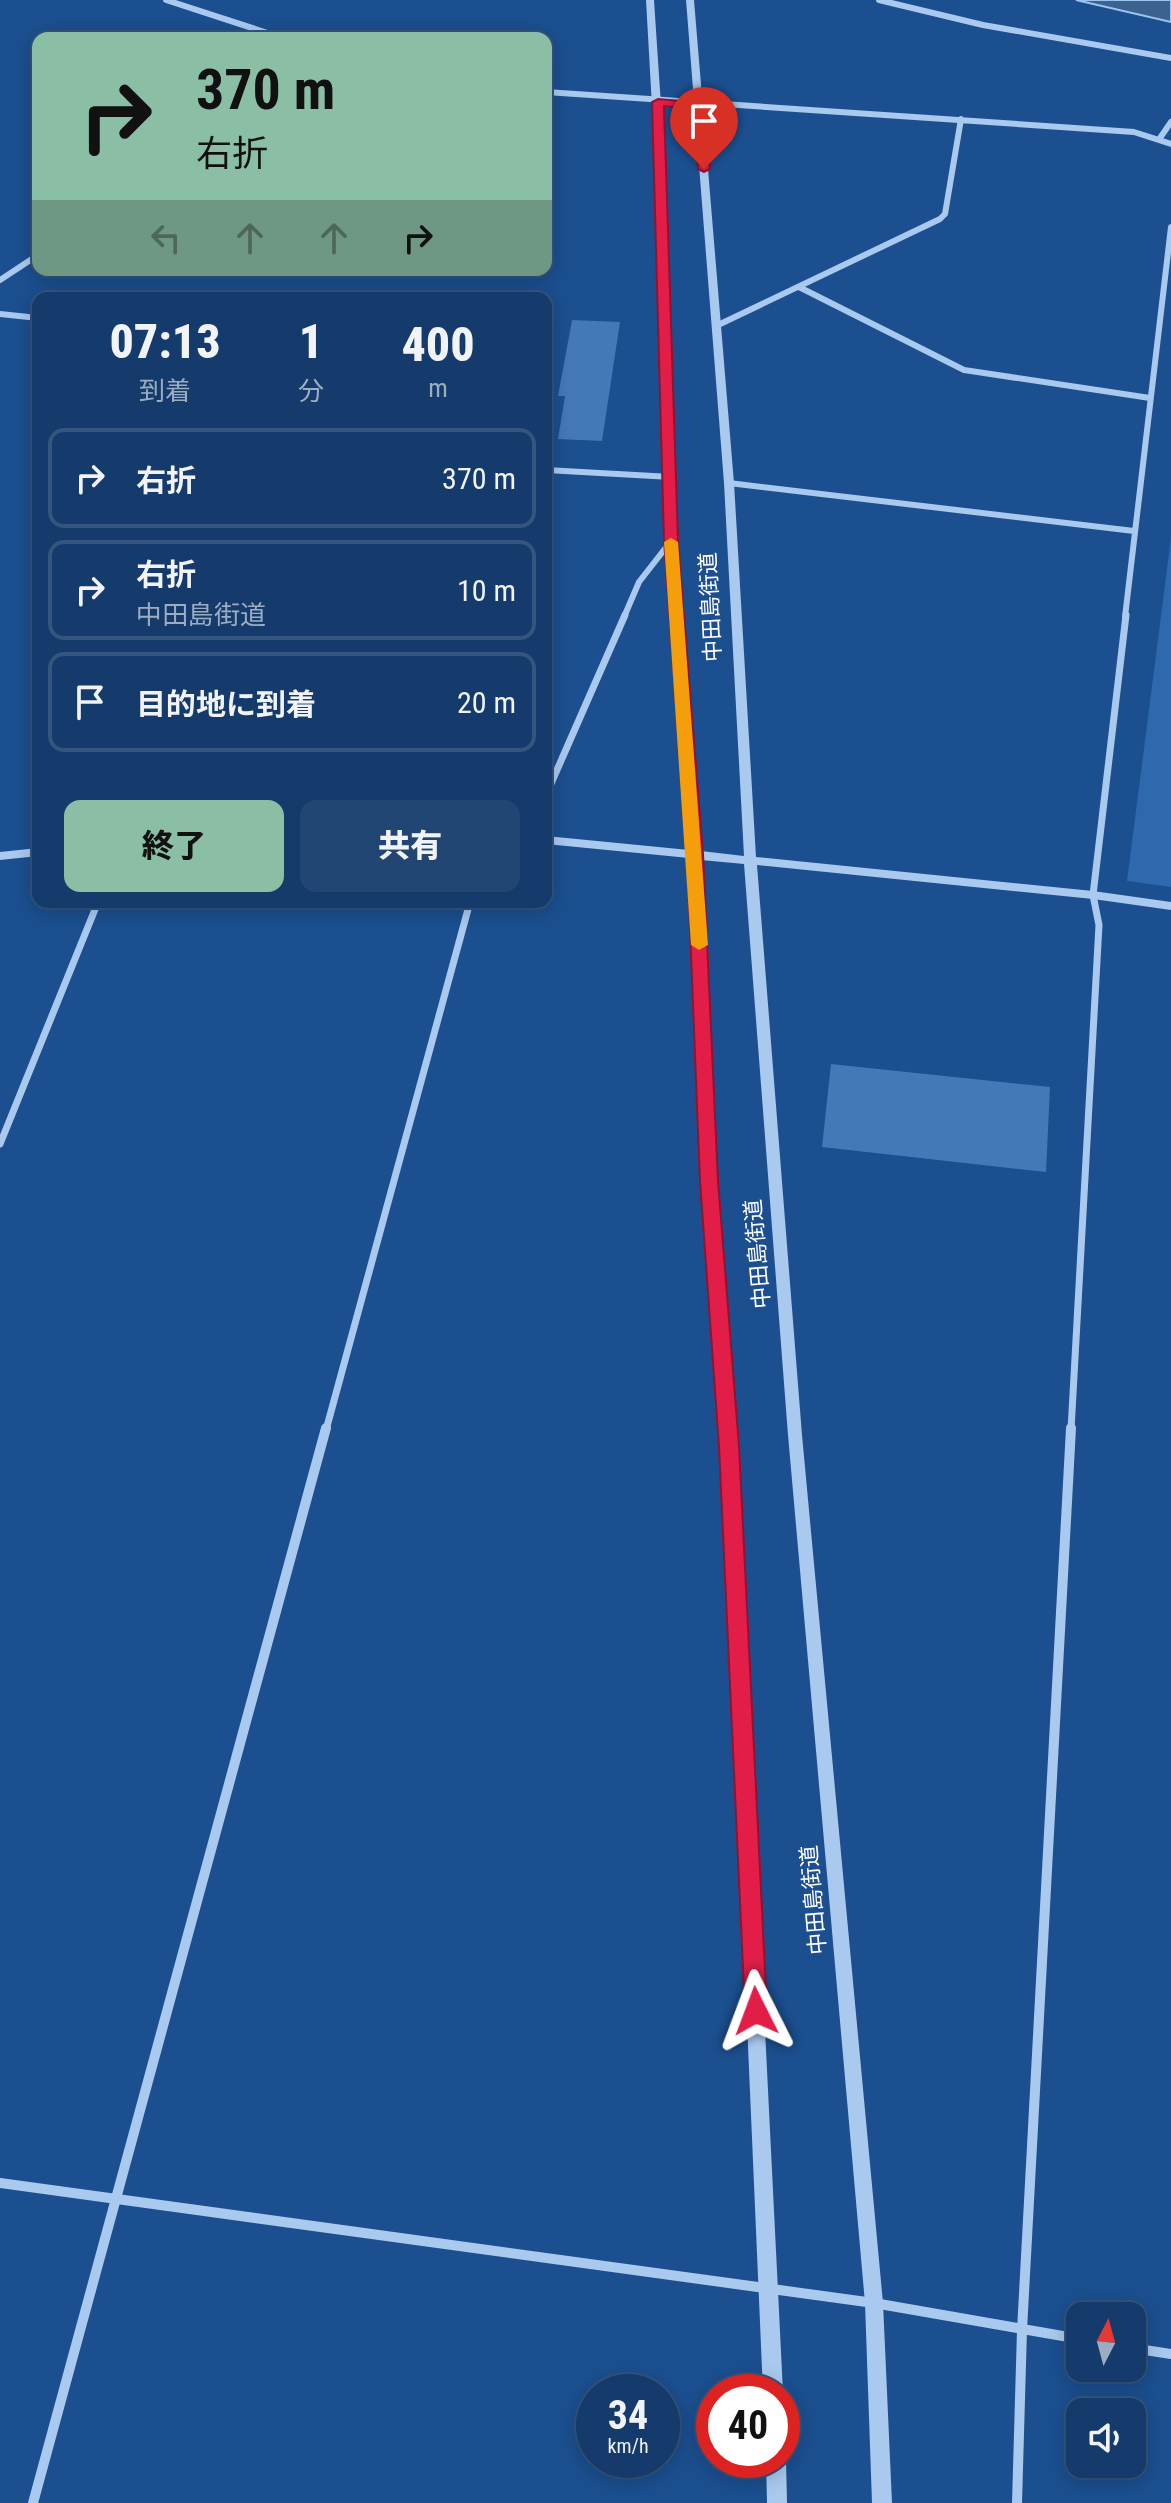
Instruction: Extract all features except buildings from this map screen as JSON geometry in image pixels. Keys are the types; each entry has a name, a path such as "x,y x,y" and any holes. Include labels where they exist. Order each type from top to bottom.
{"street":[{"path":"166,0 265,32"},
{"name":"中田島街道","path":"650,0 658,102 671,541 695,854 709,1181 729,1446 772,2374"},
{"name":"中田島街道","path":"690,0 729,483 750,859 794,1419 874,2303 882,2503"},
{"path":"879,0 983,25 1171,58"},
{"path":"552,93 699,106 961,119 1134,132 1171,144"},
{"path":"716,326 945,214 961,119"},
{"path":"1160,138 1171,122"},
{"path":"1017,2503 1022,2330 1099,925 1093,895 1171,227"},
{"path":"0,280 32,259"},
{"path":"799,287 964,370 1150,398"},
{"path":"0,314 32,317"},
{"path":"552,470 671,477"},
{"path":"729,483 1134,531"},
{"path":"552,781 639,582 671,541"},
{"path":"552,841 1093,895 1171,906"},
{"path":"0,856 32,853"},
{"path":"0,1144 96,908"},
{"path":"33,2503 468,908"},
{"path":"0,2183 116,2202 874,2303 1066,2337"},
{"path":"1146,2350 1171,2354"},
{"path":"776,2478 777,2503"}],"shaded area":[{"path":"1076,0 1171,0 1171,22"},
{"path":"1171,538 1171,887 1127,881"}],"slow traffic":[{"path":"671,542 699,945"}],"route":[{"path":"704,169 699,106 658,102 671,541 695,854 709,1181 729,1446 756,2011"}]}
